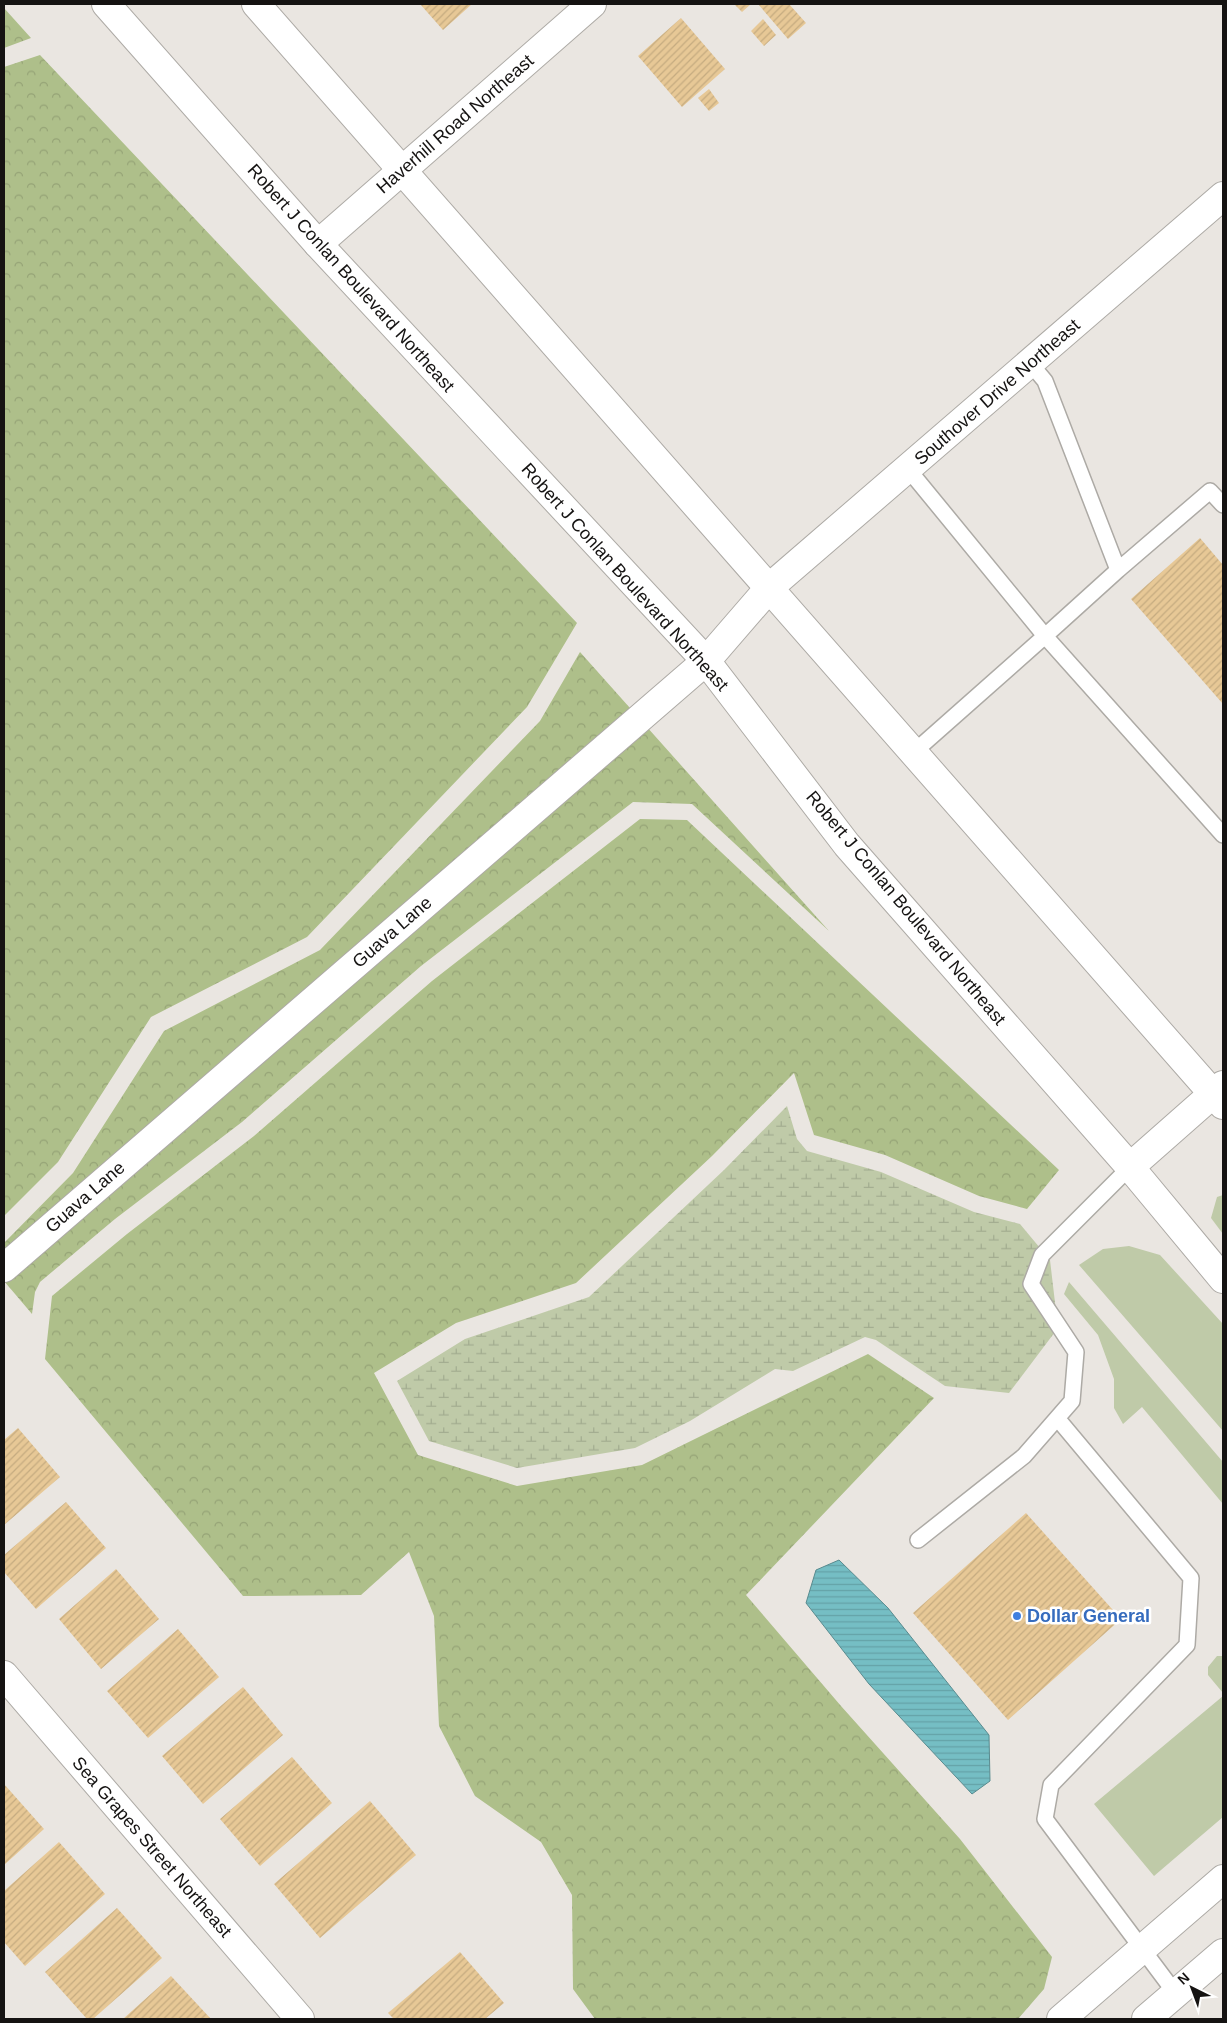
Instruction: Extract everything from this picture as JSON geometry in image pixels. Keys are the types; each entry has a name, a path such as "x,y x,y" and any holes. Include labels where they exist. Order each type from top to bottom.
{"main road":[{"name":"Robert J Conlan Boulevard Northeast","path":"106,4 318,244 706,661 847,845 1130,1167 1223,1279"},
{"path":"256,4 914,752 1220,1094 1130,1167"},
{"name":"Haverhill Road Northeast","path":"318,244 402,172 585,6"},
{"name":"Southover Drive Northeast","path":"770,587 1223,196"},
{"name":"Guava Lane","path":"4,1268 706,661 770,587"},
{"name":"Sea Grapes Street Northeast","path":"4,1676 300,2019"},
{"path":"1061,2019 1223,1879"},
{"path":"1146,2019 1223,1953"}],"lane":[{"path":"1030,363 1045,381 1118,570"},
{"path":"908,468 1045,636 1223,835"},
{"path":"914,752 1118,570 1210,491 1223,505"},
{"path":"918,1540 1024,1456 1072,1401 1076,1352 1031,1284 1042,1255 1130,1167"},
{"path":"1057,1418 1191,1578 1187,1645 1051,1785 1045,1819 1143,1947 1176,1994"}],"green space":[{"path":"4,8 31,38 4,48"},
{"path":"40,55 577,623 527,707 307,937 151,1017 58,1162 4,1216 4,67"},
{"path":"580,652 829,931 692,804 633,802 421,966 242,1122 115,1219 40,1282 35,1292 32,1314 4,1281 4,1243 73,1173 164,1031 320,950 540,721"},
{"path":"640,819 687,820 1059,1170 1027,1209 979,1196 885,1155 814,1135 794,1073 712,1156 576,1283 456,1323 374,1373 418,1455 517,1486 642,1465 868,1354 934,1398 746,1595 841,1706 960,1839 1052,1957 1044,1989 1018,2019 595,2019 573,1989 572,1895 541,1842 475,1796 439,1726 434,1616 409,1552 361,1595 243,1596 45,1359 52,1296 127,1234 254,1136 432,981"},
{"path":"787,1106 797,1139 807,1151 881,1172 974,1212 1020,1224 1050,1260 1058,1328 1009,1393 945,1386 876,1340 865,1337 793,1371 775,1369 690,1421 635,1448 517,1468 429,1441 397,1381 465,1339 589,1297 724,1170"},
{"path":"1223,1195 1223,1234 1211,1218 1217,1197"},
{"path":"1129,1246 1160,1255 1223,1324 1223,1431 1079,1265 1103,1249"},
{"path":"1069,1282 1223,1462 1223,1504 1142,1407 1123,1424 1114,1408 1114,1379 1098,1335 1064,1294"},
{"path":"1217,1656 1223,1656 1223,1693 1208,1675 1208,1667"},
{"path":"1223,1696 1223,1817 1154,1876 1094,1804"}],"water":[{"path":"839,1560 888,1608 989,1735 990,1781 972,1794 869,1684 806,1603 816,1570"}],"building":[{"path":"420,4 472,4 443,30"},
{"path":"734,4 751,4 742,12"},
{"path":"758,4 789,4 806,23 788,39"},
{"path":"681,18 725,69 682,107 638,56"},
{"path":"763,19 776,35 764,46 751,31"},
{"path":"709,89 719,103 709,111 698,98"},
{"path":"1200,538 1223,565 1223,704 1131,599"},
{"path":"18,1428 60,1477 4,1525 4,1440"},
{"path":"66,1502 106,1548 36,1609 4,1572 4,1555"},
{"name":"Dollar General","path":"1026,1513 1121,1619 1008,1720 913,1613"},
{"path":"116,1569 159,1619 101,1669 59,1619"},
{"path":"178,1629 219,1677 148,1738 107,1691"},
{"path":"243,1687 283,1735 203,1804 162,1756"},
{"path":"292,1757 332,1803 260,1866 220,1819"},
{"path":"4,1784 44,1829 4,1865"},
{"path":"370,1801 416,1855 320,1938 274,1884"},
{"path":"59,1842 105,1894 25,1966 4,1942 4,1891"},
{"path":"117,1908 162,1958 93,2019 87,2019 45,1972"},
{"path":"460,1952 504,2003 485,2019 394,2019 388,2013"},
{"path":"171,1976 211,2019 123,2019"}],"place":[{"name":"Dollar General","path":"1017,1616"}]}
